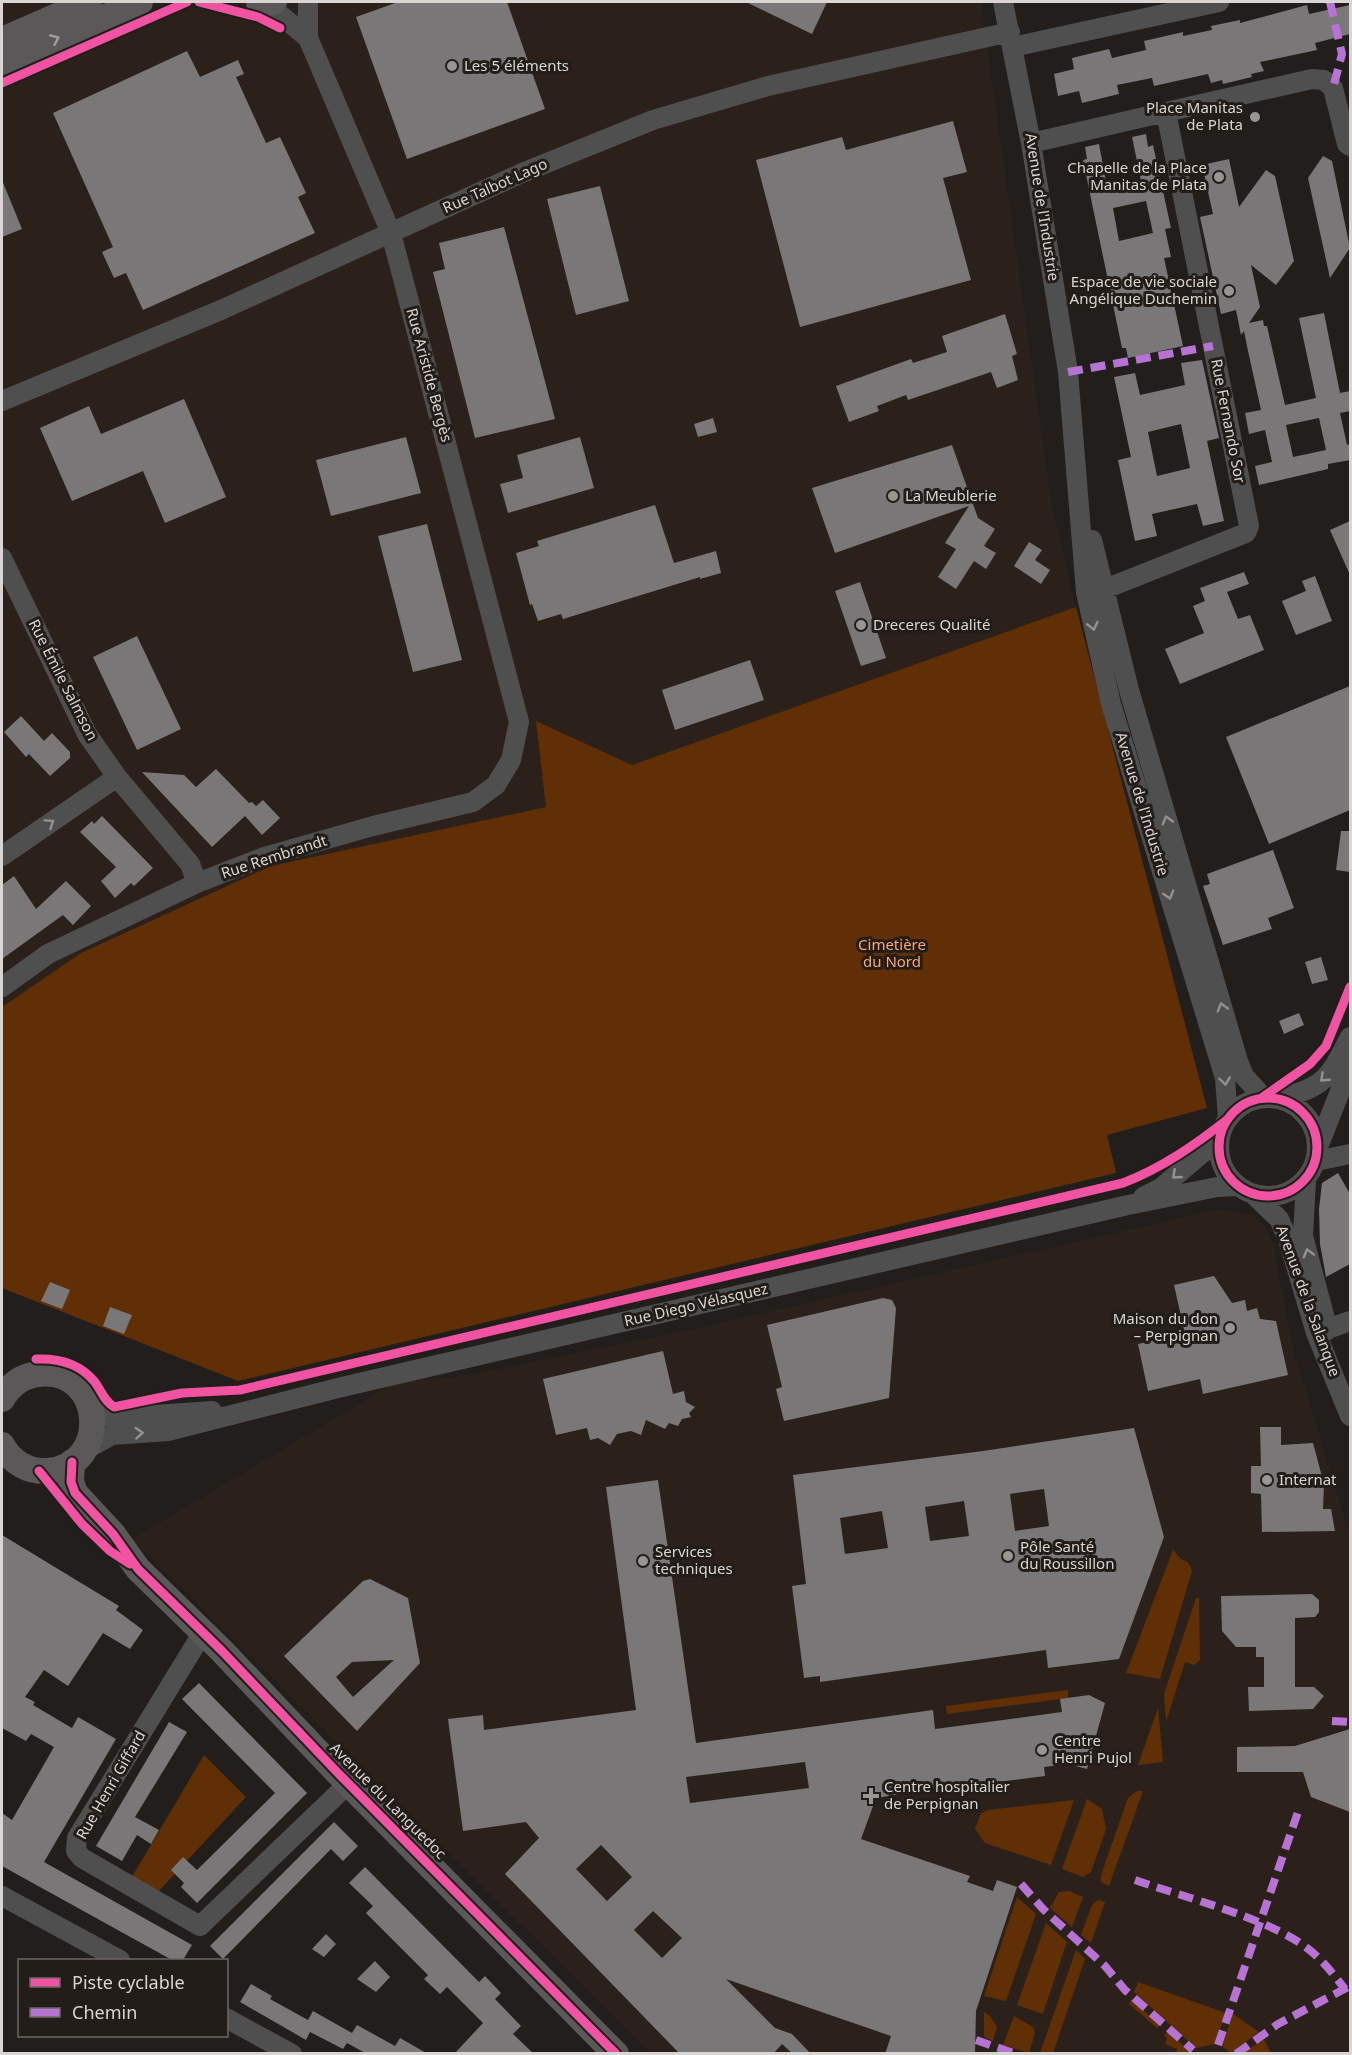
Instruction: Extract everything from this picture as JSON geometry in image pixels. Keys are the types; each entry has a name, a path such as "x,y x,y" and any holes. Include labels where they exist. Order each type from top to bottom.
{"main road":[{"path":"2,40 89,2"},
{"path":"2,63 140,2"},
{"path":"6,1388 31,1375 47,1373 63,1377 84,1392 90,1404"},
{"name":"Avenue du Languedoc","path":"90,1404 92,1427 78,1456 71,1482 75,1493 113,1534 138,1569 202,1634 222,1651 616,2054"},
{"path":"2,1445 15,1461 39,1471 62,1468 78,1456"},
{"name":"Avenue du Languedoc","path":"39,1471 96,1538 110,1551 138,1569"}],"street":[{"name":"Rue Aristide Bergès","path":"267,2 308,38"},
{"name":"Rue Aristide Bergès","path":"308,2 308,38 391,233 519,722"},
{"name":"Avenue de l'Industrie","path":"1003,2 1031,143 1068,372 1079,485 1111,704 1226,1078 1228,1119"},
{"name":"Rue Talbot Lago","path":"2,400 221,310 522,173 653,120 768,86 1219,2"},
{"path":"1031,143 1312,80 1324,80 1333,88 1347,137"},
{"name":"Rue Fernando Sor","path":"1095,590 1246,533 1249,526 1166,112"},
{"name":"Rue Émile Salmson","path":"2,558 87,734 117,777 190,864 197,883"},
{"name":"Avenue de l'Industrie","path":"1095,590 1152,768 1238,1061 1244,1076 1272,1098"},
{"name":"Rue Rembrandt","path":"2,987 48,954 197,883 264,857 373,826 472,802 496,785 511,760 519,722"},
{"path":"1132,773 1152,768"},
{"path":"2,856 117,777"},
{"path":"1350,1037 1331,1074 1311,1090 1237,1108 1228,1119 1220,1138 1222,1164 1245,1190 1282,1195 1306,1180 1350,1066"},
{"path":"1272,1098 1295,1104 1308,1116 1316,1131 1317,1154"},
{"name":"Rue Diego Vélasquez","path":"1128,1205 1161,1188 1220,1138"},
{"path":"1317,1154 1350,1154"},
{"name":"Avenue de la Salanque","path":"1306,1180 1303,1236 1322,1332 1350,1416"},
{"name":"Rue Diego Vélasquez","path":"78,1456 112,1435 168,1431 342,1387 1128,1205 1217,1187 1245,1190"},
{"name":"Avenue de la Salanque","path":"1245,1190 1279,1220 1350,1411"},
{"path":"1322,1332 1350,1321"},
{"name":"Rue Diego Vélasquez","path":"90,1404 111,1418 266,1407"},
{"name":"Rue Henri Giffard","path":"202,1634 77,1838 76,1851 82,1858 200,1926 349,1782"},
{"path":"2,1896 118,1959"},
{"path":"228,2019 292,2054"}],"shaded area":[{"path":"2,2 981,2 1051,500 1076,607 632,765 537,721 546,807 271,866 81,953 2,1007"},
{"name":"Centre hospitalier de Perpignan","path":"1219,1209 1253,1215 1265,1225 1274,1245 1291,1341 1350,1536 1350,2053 650,2053 132,1539 398,1381 464,1376 701,1327"}],"green space":[{"name":"Cimetière du Nord","path":"1076,607 1207,1108 1107,1135 1116,1173 238,1381 2,1288 2,1007 81,953 271,866 546,807 536,721 632,765"},
{"path":"1173,1550 1181,1559 1188,1562 1192,1571 1160,1679 1126,1673"},
{"path":"1196,1598 1199,1598 1200,1660 1194,1665 1185,1662 1166,1722 1164,1694"},
{"path":"1068,1690 1068,1698 947,1714 946,1706"},
{"path":"1158,1708 1163,1762 1138,1765"},
{"path":"204,1755 246,1797 159,1891 132,1877"},
{"path":"1137,1791 1143,1791 1109,1886 1101,1882 1101,1875 1128,1798"},
{"path":"1087,1799 1102,1809 1106,1829 1091,1872 1083,1877 1062,1869"},
{"path":"1074,1800 1051,1865 985,1843 975,1829 981,1813 988,1810"},
{"path":"1069,1891 1083,1897 1072,1927 1050,1908 1059,1892"},
{"path":"1017,1897 1036,1914 1006,2001 984,1996"},
{"path":"1098,1900 1105,1902 1091,1943 1081,1935 1092,1905"},
{"path":"1046,1923 1067,1942 1043,2014 1017,2005"},
{"path":"1076,1950 1085,1959 1053,2053 1040,2053"},
{"path":"1138,1982 1226,2013 1215,2044 1196,2048 1134,1992"},
{"path":"1131,1999 1160,2025 1157,2028 1129,2004"},
{"path":"984,2012 990,2016 997,2027 993,2041 984,2037"},
{"path":"1233,2014 1259,2032 1231,2053 1222,2046"},
{"path":"1014,2016 1033,2027 1035,2033 1029,2053 1003,2045"},
{"path":"1168,2032 1192,2053 1176,2053 1177,2049 1165,2044 1167,2038 1164,2035"},
{"path":"1264,2039 1271,2053 1243,2053"}],"building":[{"name":"Les 5 éléments","path":"398,2 507,2 545,109 407,159 356,17"},
{"path":"746,2 827,2 812,34"},
{"path":"1307,5 1309,14 1350,5 1350,34 1315,43 1317,50 1260,62 1264,71 1251,74 1252,77 1223,84 1222,80 1211,83 1208,74 1154,86 1152,78 1117,85 1119,94 1082,103 1079,91 1058,96 1054,74 1074,69 1072,58 1109,49 1112,58 1146,50 1144,41 1183,32 1183,36 1212,30 1211,26 1240,20 1240,23"},
{"path":"187,51 200,77 238,60 244,74 236,77 266,143 280,137 306,193 298,197 315,233 143,310 126,273 114,278 102,252 113,247 53,113"},
{"path":"953,121 967,172 943,178 971,280 800,327 756,160 842,137 846,150"},
{"path":"1146,134 1148,147 1153,145 1171,228 1165,229 1171,257 1164,258 1183,346 1128,358 1126,348 1122,348 1083,160 1087,159 1085,147 1099,144 1107,187 1141,181 1132,137","holes":["1146,201 1153,233 1119,241 1113,208"]},
{"path":"1323,156 1332,161 1350,248 1330,278 1308,178"},
{"path":"1229,159 1239,207 1266,170 1275,176 1294,261 1276,285 1251,265 1260,307 1249,323 1263,320 1264,326 1267,326 1285,405 1316,398 1299,318 1324,313 1340,393 1350,391 1350,411 1340,413 1347,445 1350,444 1350,460 1328,464 1328,469 1259,485 1255,466 1272,462 1265,430 1249,434 1245,413 1261,410 1244,331 1241,335 1236,310 1221,314 1200,217 1213,214 1202,165","holes":["1319,418 1326,450 1293,457 1286,425"]},
{"path":"2,180 22,229 2,237"},
{"path":"600,186 629,301 576,315 547,199"},
{"path":"504,227 555,419 475,438 433,272 445,269 439,243"},
{"path":"1005,314 1017,354 1012,356 1018,380 997,388 991,372 908,400 906,395 877,406 879,411 849,422 836,386 911,359 913,363 947,352 942,336"},
{"path":"1202,360 1219,438 1207,441 1224,521 1203,526 1197,504 1152,514 1157,536 1135,541 1118,460 1131,457 1114,377 1135,373 1140,395 1185,385 1181,363","holes":["1181,424 1190,468 1157,476 1148,432"]},
{"path":"184,399 226,497 165,523 143,471 72,501 40,428 89,406 101,434"},
{"path":"713,418 717,432 698,437 694,424"},
{"path":"406,437 421,493 331,516 316,460"},
{"path":"580,437 594,488 508,513 500,484 523,478 517,455"},
{"name":"La Meublerie","path":"952,445 978,518 995,529 984,546 996,553 986,569 974,561 956,589 938,577 956,549 945,543 969,506 835,553 812,488"},
{"path":"655,505 674,563 716,551 721,573 700,579 700,577 563,619 561,614 538,621 532,604 530,605 516,553 539,546 537,541"},
{"path":"1350,521 1350,575 1330,530"},
{"path":"427,524 462,660 413,672 378,536"},
{"path":"1029,542 1042,550 1035,560 1050,570 1041,584 1014,566"},
{"path":"1244,572 1249,584 1227,592 1238,619 1250,615 1264,650 1180,684 1165,649 1204,633 1193,606 1205,601 1200,588"},
{"path":"1315,576 1332,621 1296,635 1282,601 1306,591 1302,581"},
{"name":"Dreceres Qualité","path":"860,582 886,658 861,666 835,591"},
{"path":"137,636 181,729 137,750 93,657"},
{"path":"750,660 764,700 675,730 662,690"},
{"path":"1350,686 1350,810 1269,844 1226,737"},
{"path":"21,716 44,741 52,733 70,752 70,758 50,776 29,754 26,757 4,732"},
{"path":"216,769 249,803 252,802 256,806 263,800 280,818 262,835 245,816 212,847 142,772 184,775 196,787"},
{"path":"102,816 153,868 134,886 131,883 115,898 101,881 116,867 80,832 92,821 94,824"},
{"path":"1341,831 1350,831 1350,872 1336,870"},
{"path":"1273,850 1294,908 1268,918 1272,929 1223,945 1203,886 1210,884 1207,874"},
{"path":"14,876 36,909 66,881 91,906 73,925 63,915 2,959 2,885"},
{"path":"1321,957 1328,980 1312,984 1305,962"},
{"path":"1299,1013 1304,1025 1284,1034 1279,1021"},
{"path":"1338,1173 1350,1194 1350,1264 1326,1277 1320,1244 1319,1209 1322,1183"},
{"name":"Maison du don – Perpignan","path":"1214,1276 1232,1303 1245,1300 1247,1311 1257,1308 1260,1319 1276,1321 1288,1375 1203,1394 1200,1379 1148,1391 1138,1344 1185,1334 1174,1285"},
{"path":"50,1282 70,1290 62,1309 41,1301"},
{"path":"883,1298 892,1300 896,1308 889,1398 784,1421 776,1389 782,1387 767,1325"},
{"path":"110,1307 132,1315 124,1334 103,1326"},
{"path":"663,1351 673,1394 684,1391 686,1402 695,1407 689,1413 691,1417 682,1419 678,1426 669,1423 665,1429 646,1420 641,1435 631,1431 617,1434 610,1445 598,1438 590,1440 587,1428 556,1435 543,1379"},
{"path":"1260,1427 1281,1427 1281,1445 1313,1443 1324,1484 1323,1509 1331,1509 1335,1531 1262,1532 1261,1494 1251,1493 1251,1466 1261,1466"},
{"name":"Pôle Santé du Roussillon","path":"1134,1428 1164,1537 1119,1659 1048,1668 1046,1650 820,1682 820,1676 804,1678 792,1586 806,1584 793,1475 983,1451","holes":["1044,1489 1049,1526 1015,1531 1010,1494","964,1501 969,1536 930,1541 925,1507","882,1511 888,1548 845,1554 840,1518"]},
{"path":"658,1480 696,1743 933,1710 935,1729 1062,1712 1060,1699 1089,1695 1105,1703 1087,1769 1068,1764 1044,1767 1045,1776 989,1783 990,1789 951,1794 950,1786 876,1798 861,1839 970,1876 967,1882 993,1891 997,1880 1017,1887 976,2011 975,2054 885,2054 891,2036 726,1979 775,2028 792,2034 811,2054 793,2054 782,2044 773,2054 680,2054 505,1874 539,1838 526,1822 463,1831 448,1719 483,1715 484,1730 636,1710 606,1487","holes":["805,1762 809,1788 690,1803 686,1777","601,1845 632,1877 607,1901 576,1869","653,1911 682,1938 662,1958 634,1930"]},
{"path":"2,1535 119,1606 116,1610 143,1630 130,1649 103,1633 68,1686 44,1670 25,1697 35,1702 33,1705 72,1728 78,1717 116,1739 44,1862 192,1945 184,1959 170,1959 2,1866 2,1813 12,1820 54,1747 31,1734 26,1741 2,1728"},
{"path":"370,1579 408,1598 420,1663 357,1731 284,1656 363,1581","holes":["394,1660 353,1697 336,1677 352,1662"]},
{"path":"1312,1594 1319,1600 1319,1612 1315,1617 1295,1618 1295,1687 1314,1687 1324,1696 1313,1709 1249,1711 1248,1687 1264,1687 1264,1657 1256,1657 1256,1647 1236,1647 1222,1631 1221,1596"},
{"path":"199,1683 307,1793 197,1903 181,1887 184,1883 171,1870 183,1857 197,1870 275,1793 182,1699"},
{"path":"169,1722 187,1732 135,1817 159,1830 151,1844 137,1835 122,1861 96,1846"},
{"path":"1350,1729 1350,1812 1311,1797 1303,1772 1237,1772 1237,1747 1295,1746"},
{"path":"334,1822 358,1846 343,1861 331,1849 223,1959 210,1946"},
{"path":"365,1867 479,1982 485,1976 501,1993 495,1999 521,2026 513,2034 534,2054 454,2054 483,2023 447,1987 440,1994 424,1979 428,1975 366,1913 373,1906 349,1883"},
{"path":"326,1934 336,1944 324,1957 312,1949"},
{"path":"375,1961 390,1977 376,1992 357,1979"},
{"path":"251,1984 272,1996 270,1999 308,2020 313,2011 352,2033 357,2025 395,2046 400,2038 428,2054 367,2054 347,2043 343,2049 310,2032 306,2040 240,2002"}],"marked path":[{"path":"1330,2 1342,54 1333,88"},
{"path":"1068,372 1213,346"},
{"path":"1332,1721 1350,1722"},
{"path":"1218,2045 1298,1812"},
{"path":"1135,1880 1224,1909 1290,1937 1318,1957 1345,1989"},
{"path":"1021,1884 1043,1909 1105,1966 1125,1990 1193,2050"},
{"path":"1236,2054 1278,2024 1350,1986"},
{"path":"976,2040 1016,2054"}],"cycle path":[{"path":"2,83 187,2"},
{"path":"199,2 258,17 280,28"},
{"path":"1263,1097 1310,1064 1326,1046 1350,987"},
{"path":"1268,1098 1287,1101 1303,1112 1314,1128 1317,1147 1314,1166 1303,1182 1287,1193 1268,1196 1249,1193 1233,1182 1222,1166 1219,1147 1222,1128 1233,1112 1249,1101 1268,1098"},
{"path":"36,1359 52,1359 82,1370 94,1381 114,1407 182,1393 240,1390 1123,1183 1178,1155 1228,1119"},
{"path":"72,1462 71,1482 75,1493 113,1534 138,1569 222,1651 336,1771 616,2054"},
{"path":"39,1471 82,1524 110,1551 130,1564"}],"place":[{"name":"Les 5 éléments","path":"452,66"},
{"name":"Place Manitas de Plata","path":"1255,117"},
{"name":"Chapelle de la Place Manitas de Plata","path":"1219,177"},
{"name":"Espace de vie sociale Angélique Duchemin","path":"1229,291"},
{"name":"La Meublerie","path":"893,496"},
{"name":"Dreceres Qualité","path":"861,625"},
{"name":"Maison du don – Perpignan","path":"1230,1328"},
{"name":"Internat","path":"1267,1480"},
{"name":"Pôle Santé du Roussillon","path":"1008,1556"},
{"name":"Services techniques","path":"643,1561"},
{"name":"Centre Henri Pujol","path":"1042,1750"},
{"name":"Centre hospitalier de Perpignan","path":"871,1796"}]}
